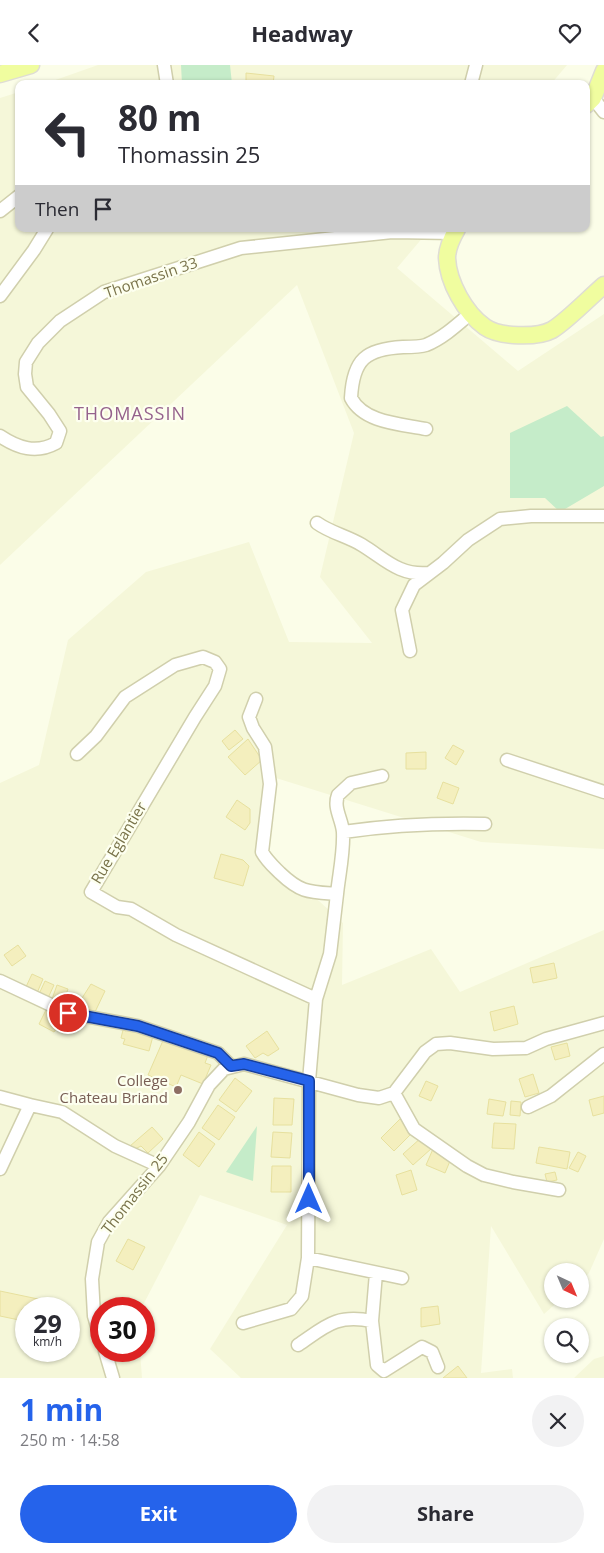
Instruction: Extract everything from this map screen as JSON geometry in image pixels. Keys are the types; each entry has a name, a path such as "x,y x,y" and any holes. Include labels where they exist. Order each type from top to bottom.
{"main road":[{"path":"0,74 31,65"},
{"path":"590,99 604,71"},
{"path":"456,232 447,257 458,295 470,313 486,328 513,335 532,335 552,330 604,285"}],"street":[{"path":"164,65 166,80"},
{"path":"471,80 476,65"},
{"path":"590,102 604,112"},
{"path":"0,211 15,199"},
{"path":"0,296 45,232"},
{"name":"Thomassin 33","path":"0,436 16,446 29,449 47,448 56,443 60,431 27,387 26,362 38,343 60,321 104,292 241,248 392,232"},
{"path":"426,429 378,419 362,412 351,398 354,369 366,355 382,348 425,346 448,332 470,313"},
{"path":"410,651 402,610 414,585 468,540 500,519 531,515 604,516"},
{"path":"317,523 332,533 346,537 365,547 371,553 398,569 414,575 431,572"},
{"name":"Rue Eglantier","path":"76,754 96,736 125,697 147,681 175,665 203,657 215,662 220,669 216,686 194,717 91,892 117,907 131,909 176,935 316,999"},
{"path":"256,699 249,717 253,728 265,747 270,783 262,852 266,860 296,888 312,892 337,894"},
{"path":"507,760 604,792"},
{"path":"243,1323 291,1309 302,1296 308,1258 309,1081 316,999 330,954 343,832 336,807 338,795 351,783 382,776"},
{"path":"343,832 422,823 485,824"},
{"path":"0,981 68,1013 138,1026 218,1053 231,1066 244,1064 358,1095 379,1098 394,1093 425,1051 436,1044 457,1044 493,1049 526,1048 546,1039 604,1023"},
{"path":"528,1107 551,1096 604,1053"},
{"name":"Thomassin 25","path":"93,1297 92,1279 98,1242 110,1222 159,1166 189,1122 209,1085 219,1072 231,1066"},
{"path":"394,1093 406,1111 409,1121 418,1132 467,1166 484,1175 512,1183 558,1190"},
{"path":"0,1097 62,1112 115,1146 159,1166"},
{"path":"0,1169 30,1105"},
{"path":"308,1258 402,1278"},
{"path":"376,1273 372,1321 377,1365 384,1371 422,1347 432,1352 438,1367"},
{"path":"298,1345 330,1323 346,1317 372,1321"},
{"path":"108,1362 113,1378"}],"shaded area":[{"path":"98,65 567,65 554,80 55,80"},
{"path":"181,65 230,65 232,80 182,80"},
{"path":"15,93 15,232 427,232 397,268 518,371 604,314 604,849 481,842 276,778 258,845 343,923 342,985 431,949 460,992 604,930 604,1239 589,1273 589,1263 544,1263 544,1308 551,1308 544,1314 491,1226 481,1373 512,1369 513,1378 241,1378 210,1349 287,1225 200,1195 147,1297 90,1297 90,1362 141,1362 142,1378 0,1378 0,783 39,765 68,640 146,572 249,542 289,642 372,643 320,577 354,433 297,285 0,565 0,98"},
{"path":"567,406 601,437 604,436 604,486 560,512 545,498 510,498 510,433"},
{"path":"257,1126 253,1181 226,1172"},
{"path":"604,1356 604,1378 574,1378 594,1359"}],"building":[{"path":"246,73 274,76 274,80 246,80"},
{"path":"235,730 243,739 229,750 222,741"},
{"path":"248,739 262,760 245,775 228,757"},
{"path":"453,745 464,751 456,765 445,758"},
{"path":"426,752 426,769 406,769 406,753"},
{"path":"443,782 459,788 453,804 437,798"},
{"path":"237,800 250,809 250,823 245,830 226,817"},
{"path":"221,854 243,860 249,866 243,886 214,878"},
{"path":"18,945 26,956 12,966 4,955"},
{"path":"554,963 557,978 533,983 530,968"},
{"path":"32,974 43,979 37,993 25,989"},
{"path":"45,981 54,985 48,998 39,994"},
{"path":"91,984 105,991 95,1012 77,1006"},
{"path":"57,985 68,989 62,1006 51,1002"},
{"path":"514,1006 518,1024 494,1031 490,1012"},
{"path":"46,1010 63,1019 54,1032 39,1024"},
{"path":"128,1026 153,1036 149,1051 123,1044 125,1039 121,1038 123,1030 126,1031"},
{"path":"267,1031 279,1049 268,1056 263,1053 255,1058 246,1046"},
{"path":"165,1036 208,1055 205,1063 211,1065 203,1084 181,1075 176,1087 148,1075"},
{"path":"567,1043 570,1056 555,1060 551,1047"},
{"path":"533,1074 539,1093 525,1097 519,1079"},
{"path":"235,1078 252,1091 236,1112 219,1100"},
{"path":"426,1081 438,1086 431,1101 419,1096"},
{"path":"604,1096 604,1113 593,1116 589,1100"},
{"path":"274,1098 294,1099 292,1125 273,1125"},
{"path":"489,1099 506,1102 503,1116 487,1114"},
{"path":"511,1101 521,1102 520,1116 510,1115"},
{"path":"218,1105 235,1117 219,1140 202,1128"},
{"path":"400,1119 413,1132 394,1151 381,1138"},
{"path":"494,1123 516,1124 514,1149 492,1148"},
{"path":"152,1127 163,1139 148,1153 141,1146 133,1150 130,1146"},
{"path":"199,1132 215,1144 199,1167 183,1155"},
{"path":"273,1132 292,1133 290,1158 271,1157"},
{"path":"422,1137 432,1148 413,1165 403,1154"},
{"path":"539,1147 570,1152 567,1169 536,1163"},
{"path":"433,1149 445,1154 443,1158 450,1161 445,1173 426,1165"},
{"path":"578,1152 586,1156 578,1172 569,1168"},
{"path":"272,1166 291,1166 291,1192 271,1192"},
{"path":"411,1170 417,1190 402,1195 396,1175"},
{"path":"555,1172 557,1180 547,1182 545,1174"},
{"path":"128,1239 145,1247 133,1270 116,1261"},
{"path":"0,1291 28,1297 15,1297 15,1319 0,1316"},
{"path":"438,1306 440,1324 421,1327 421,1308"},
{"path":"458,1366 467,1378 443,1378"}],"place":[{"name":"College Chateau Briand","path":"178,1090"}],"district":[{"name":"THOMASSIN","path":"130,414"}],"route":[{"path":"68,1013 138,1026 218,1053 231,1066 244,1064 309,1081 309,1199"}]}
